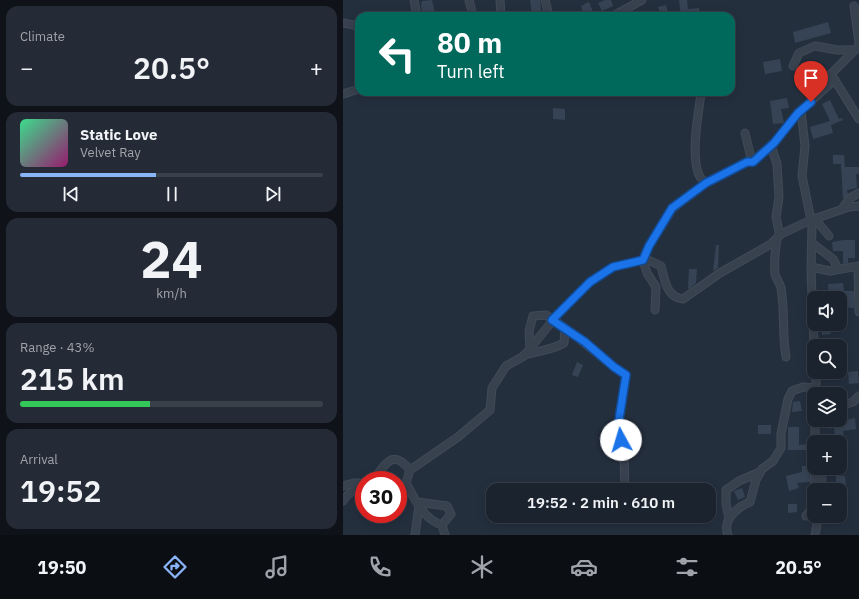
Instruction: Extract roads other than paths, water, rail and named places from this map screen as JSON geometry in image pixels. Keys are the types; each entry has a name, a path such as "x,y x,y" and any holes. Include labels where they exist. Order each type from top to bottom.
{"street":[{"path":"414,0 416,12"},
{"path":"469,0 472,12"},
{"path":"500,0 501,12"},
{"path":"545,0 548,12"},
{"path":"620,12 642,0"},
{"path":"853,3 859,18"},
{"path":"853,3 858,46"},
{"path":"343,23 355,25"},
{"path":"793,66 799,53 815,46 837,50 858,46"},
{"path":"655,310 656,287 647,273 643,259 672,208 706,183 747,162 753,162 771,146 801,110 830,84 831,74 858,46"},
{"path":"831,74 859,118"},
{"path":"343,94 355,90"},
{"path":"701,96 695,146 700,177 706,183"},
{"path":"801,110 805,146 802,176 813,220 811,267 814,339"},
{"path":"745,133 753,162"},
{"path":"771,146 777,164 779,197 776,217 779,237 775,256 775,275 781,287 784,323 783,342 786,357"},
{"path":"842,209 850,198 859,193"},
{"path":"523,356 552,320 590,282 613,267 643,259 661,266 668,291 676,298 683,299 721,273 771,244 779,237 813,220 842,209 859,206"},
{"path":"813,220 829,236"},
{"path":"811,242 833,259 838,270"},
{"path":"811,267 830,271 858,267 859,312"},
{"path":"530,348 529,331 533,316 546,314 552,320 585,342 614,367 626,375 618,426 623,455 625,483"},
{"path":"442,525 435,523 418,504 406,483 410,470 458,437 490,410 493,388 506,366 523,356 554,348 564,342 565,328"},
{"path":"728,535 726,530 729,518 726,504 726,490 739,481 760,472 773,461 781,448 788,399 793,391 803,387 807,388"},
{"path":"847,404 853,402 859,396"},
{"path":"380,471 387,461 395,459 403,461 410,470"},
{"path":"729,518 741,506 750,502 755,480 760,472"},
{"path":"343,486 355,482"},
{"path":"343,501 345,497 355,491"},
{"path":"418,504 447,506 451,514 442,525"},
{"path":"415,535 418,504"},
{"path":"815,535 817,523"},
{"path":"442,525 445,535"}]}
